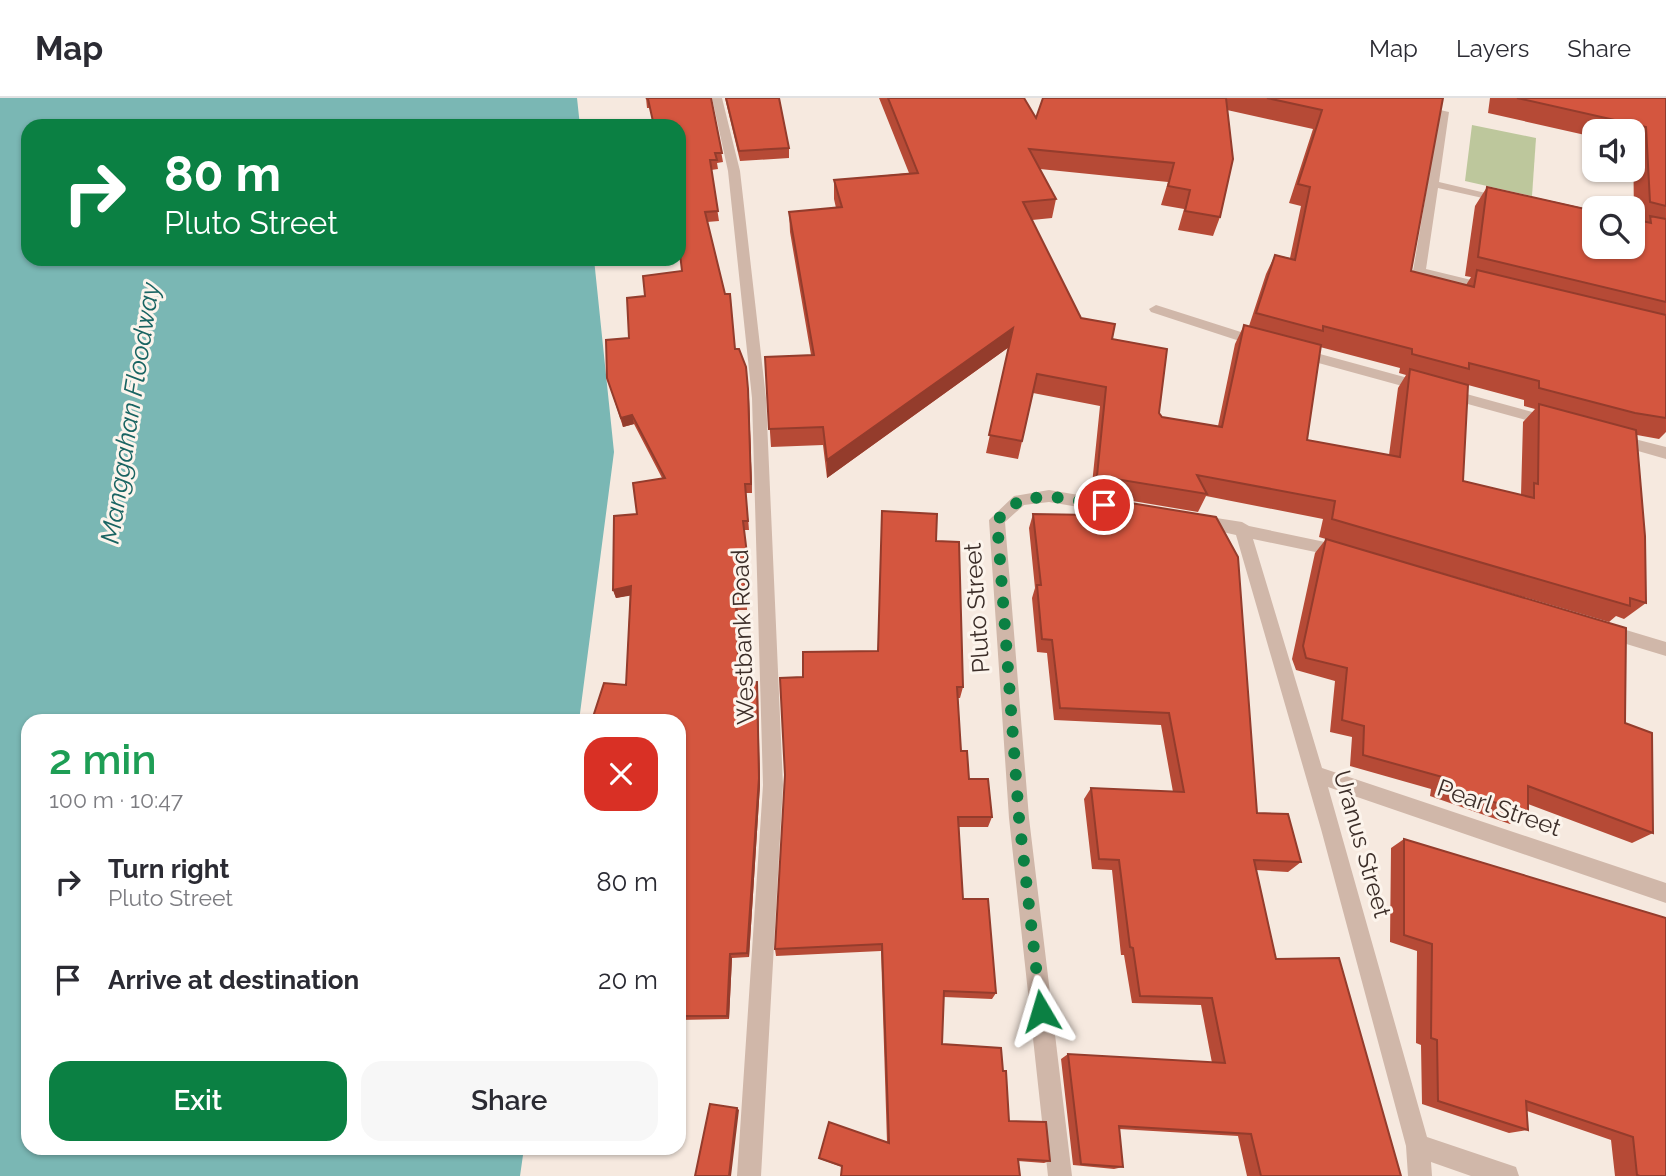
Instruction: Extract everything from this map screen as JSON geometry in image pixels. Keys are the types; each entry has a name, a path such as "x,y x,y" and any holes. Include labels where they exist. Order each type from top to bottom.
{"street":[{"name":"Westbank Road","path":"717,98 734,171 759,398 773,785 749,1176"},
{"path":"1444,112 1419,271 1510,293"},
{"path":"1434,184 1514,201"},
{"path":"1156,309 1282,349 1572,427"},
{"path":"1599,435 1666,453"},
{"name":"Pluto Street","path":"1060,1176 1019,818 997,520 1020,500 1049,496 1132,510"},
{"path":"1173,517 1242,528 1362,557"},
{"name":"Uranus Street","path":"1242,528 1315,774 1418,1146 1420,1176"},
{"path":"1595,628 1666,649"},
{"name":"Pearl Street","path":"1315,774 1666,893"},
{"path":"1418,1146 1507,1176"}],"green space":[{"path":"1472,125 1536,138 1532,196 1465,181"}],"water":[{"name":"Manggahan Floodway","path":"0,98 577,98 579,119 21,119 21,266 595,266 614,452 580,714 21,714 21,1155 523,1155 520,1176 0,1176"}],"building":[{"path":"646,98 711,98 722,153 715,153 717,160 710,160 718,211 705,212 725,294 730,294 735,349 739,349 746,367 748,389 751,484 745,484 748,521 743,521 747,554 744,555 745,601 736,602 739,683 757,682 759,778 747,953 730,954 727,1016 686,1016 686,714 594,714 604,683 626,685 631,586 613,590 614,516 637,514 633,483 665,478 632,415 621,418 607,378 606,340 629,338 627,298 645,296 643,276 682,271 681,266 686,266 686,119 652,119"},
{"path":"726,98 779,98 789,148 739,151"},
{"path":"888,98 1024,98 1036,118 1043,98 1226,98 1233,159 1220,217 1185,211 1190,190 1168,186 1174,163 1029,149 1056,199 1023,202 1081,318 1115,324 1112,339 1167,349 1159,413 1162,417 1222,427 1244,325 1321,345 1307,440 1400,457 1410,369 1468,385 1463,481 1534,498 1534,483 1538,484 1539,404 1636,430 1645,536 1646,603 1630,598 1630,606 1332,519 1335,501 1197,475 1207,494 1097,476 1106,387 1037,374 1022,441 989,435 1013,328 827,460 823,427 769,429 765,357 814,355 789,212 842,207 834,180 918,173"},
{"path":"1267,98 1443,98 1411,271 1474,287 1477,270 1666,315 1666,418 1635,413 1539,388 1539,381 1469,363 1469,369 1412,354 1412,349 1323,326 1323,331 1256,313 1275,255 1295,260 1310,187 1298,184 1322,110"},
{"path":"1517,98 1666,98 1666,206 1650,202 1645,119 1610,119"},
{"path":"1487,187 1582,208 1582,259 1645,259 1645,222 1651,223 1650,216 1666,219 1666,302 1478,257"},
{"path":"1094,497 1216,517 1238,557 1257,813 1288,814 1301,862 1254,860 1276,959 1339,958 1401,1176 1261,1176 1251,1134 1119,1126 1123,1167 1081,1164 1068,1054 1225,1063 1212,998 1140,996 1133,948 1130,947 1119,860 1099,859 1091,788 1184,792 1169,713 1060,708 1052,640 1042,639 1037,585 1041,585 1033,514 1092,515"},
{"path":"882,511 937,514 936,541 959,542 963,687 957,687 961,751 967,751 969,779 988,779 992,817 958,817 963,899 988,899 996,993 944,991 942,1044 1001,1048 1003,1071 1006,1071 1009,1121 1046,1122 1050,1161 1018,1159 1020,1176 841,1176 842,1166 819,1158 829,1122 889,1143 882,944 775,949 785,775 780,678 803,677 803,652 878,651"},
{"path":"1326,539 1626,628 1625,723 1652,733 1653,833 1528,786 1528,814 1445,785 1446,778 1363,755 1364,726 1342,720 1347,668 1306,658 1303,646"},
{"path":"1404,839 1666,918 1666,1176 1637,1175 1633,1137 1526,1101 1528,1130 1438,1101 1437,1040 1431,1038 1432,944 1404,935"},
{"path":"710,1104 737,1108 729,1176 695,1176"}],"route":[{"path":"1041,1011 1019,818 997,520 1020,500 1049,496 1104,505"}]}
